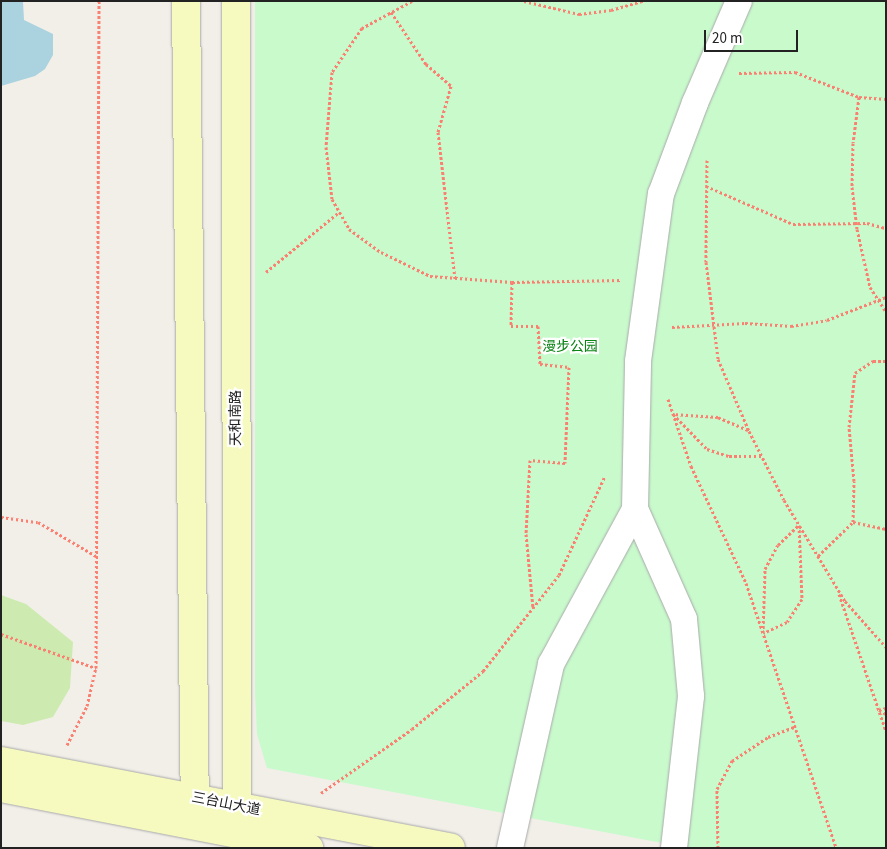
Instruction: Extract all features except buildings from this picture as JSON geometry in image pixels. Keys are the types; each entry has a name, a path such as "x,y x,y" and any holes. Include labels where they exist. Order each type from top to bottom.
{"street":[{"path":"186,1 195,825"},
{"name":"天和南路","path":"236,1 237,834"},
{"path":"674,848 691,696 684,619 634,509 638,361 661,194 708,73 739,1"},
{"path":"510,848 551,664 634,509"},
{"name":"三台山大道","path":"1,762 451,848"},
{"name":"三台山大道","path":"1,788 309,848"}],"path":[{"path":"53,771 87,706 96,668 99,1"},
{"path":"412,1 362,28 332,72 326,147 332,199 349,229 381,252 430,276 512,282 649,280"},
{"path":"524,1 579,14 642,1"},
{"path":"391,12 426,64 451,86 438,132 455,279"},
{"path":"708,73 795,72 860,97 885,100"},
{"path":"860,97 853,143 852,186 857,223 870,288 886,312"},
{"path":"707,158 706,262 718,359 749,431 799,525 837,589 886,647"},
{"path":"706,186 793,224 857,223 879,224 886,228"},
{"path":"236,298 339,212"},
{"path":"512,282 511,326 538,326 540,364 568,367 565,463 530,460 526,534 534,609"},
{"path":"643,329 713,324 791,326 827,320 886,297"},
{"path":"818,556 853,522 854,481 849,427 855,373 873,361 886,361"},
{"path":"667,397 691,466 746,583 836,848"},
{"path":"673,414 718,417 749,431"},
{"path":"673,414 707,449 729,456 762,456"},
{"path":"289,816 412,729 482,671 534,609 559,575 606,473"},
{"path":"1,517 38,522 96,557"},
{"path":"853,522 886,529"},
{"path":"763,633 765,569 778,545 799,525"},
{"path":"763,633 787,622 802,599 799,525"},
{"path":"837,589 886,731"},
{"path":"1,634 96,668"},
{"path":"879,710 886,708"},
{"path":"879,710 886,714"},
{"path":"718,848 717,789 732,760 768,737 796,726"}],"green space":[{"name":"漫步公园","path":"255,1 886,1 886,848 683,847 267,768 257,734 255,693"},
{"path":"1,595 26,604 73,642 70,688 53,717 23,725 1,721"}],"water":[{"path":"1,1 23,1 24,20 53,34 53,55 45,69 35,76 1,86"}]}
